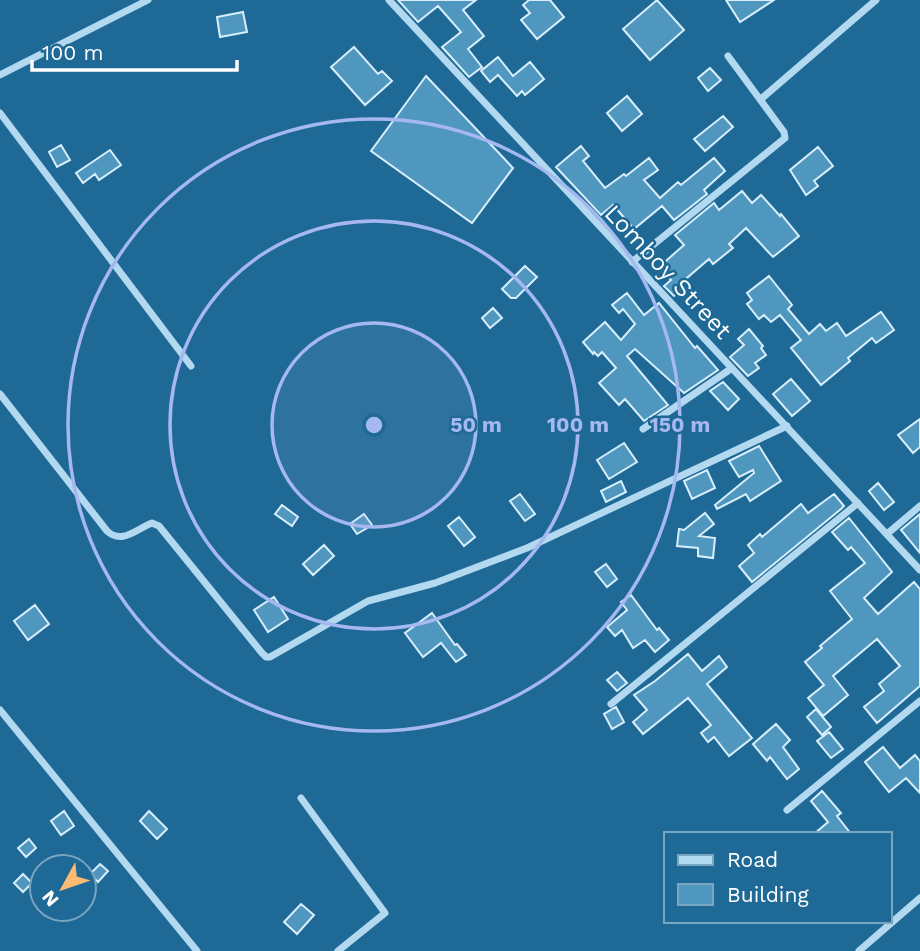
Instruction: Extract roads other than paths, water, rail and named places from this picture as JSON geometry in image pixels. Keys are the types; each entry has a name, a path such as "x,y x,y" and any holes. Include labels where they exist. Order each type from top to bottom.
{"street":[{"path":"0,75 148,0"},
{"name":"Lomboy Street","path":"389,0 920,570"},
{"path":"761,99 876,0"},
{"path":"632,261 785,138 784,132 761,99 728,57"},
{"path":"0,113 191,366"},
{"path":"643,429 732,368"},
{"path":"0,394 113,537 121,538 152,523 159,526 266,657 368,601 435,583 527,548 787,426"},
{"path":"611,704 858,503"},
{"path":"887,534 920,506"},
{"path":"787,810 920,701"},
{"path":"0,710 197,951"},
{"path":"301,797 385,913 338,951"},
{"path":"892,922 920,898"},
{"path":"859,951 891,923"}]}
